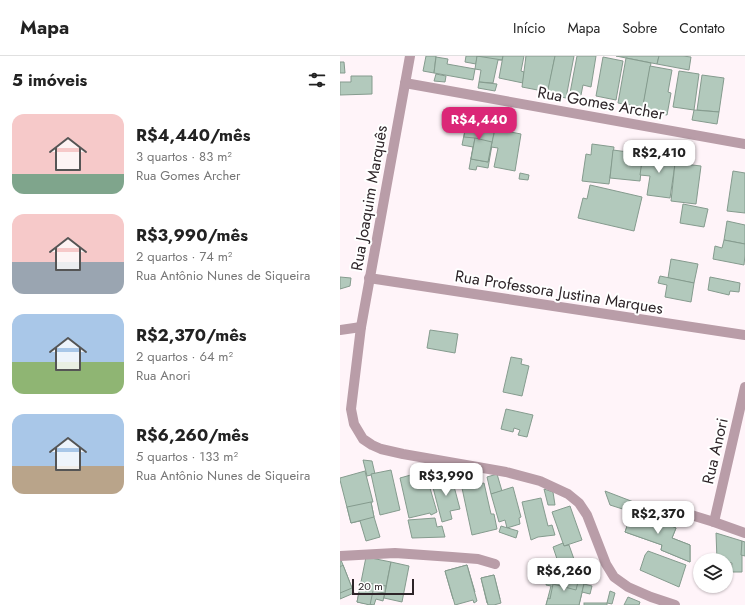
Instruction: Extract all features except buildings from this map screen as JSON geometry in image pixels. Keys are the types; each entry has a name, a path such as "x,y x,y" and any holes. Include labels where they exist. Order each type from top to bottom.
{"street":[{"name":"Rua Joaquim Marquês","path":"410,56 361,327 351,409 354,424 363,439 381,449 506,472 540,481 568,494 580,503 587,516 606,564 614,577 628,587 675,605"},
{"name":"Rua Gomes Archer","path":"405,83 745,144"},
{"name":"Rua Professora Justina Marques","path":"369,278 745,335"},
{"path":"340,330 361,327"},
{"name":"Rua Anori","path":"714,522 745,387"},
{"path":"665,507 745,533"},
{"path":"340,556 395,553 452,556 478,559 495,564"}]}
